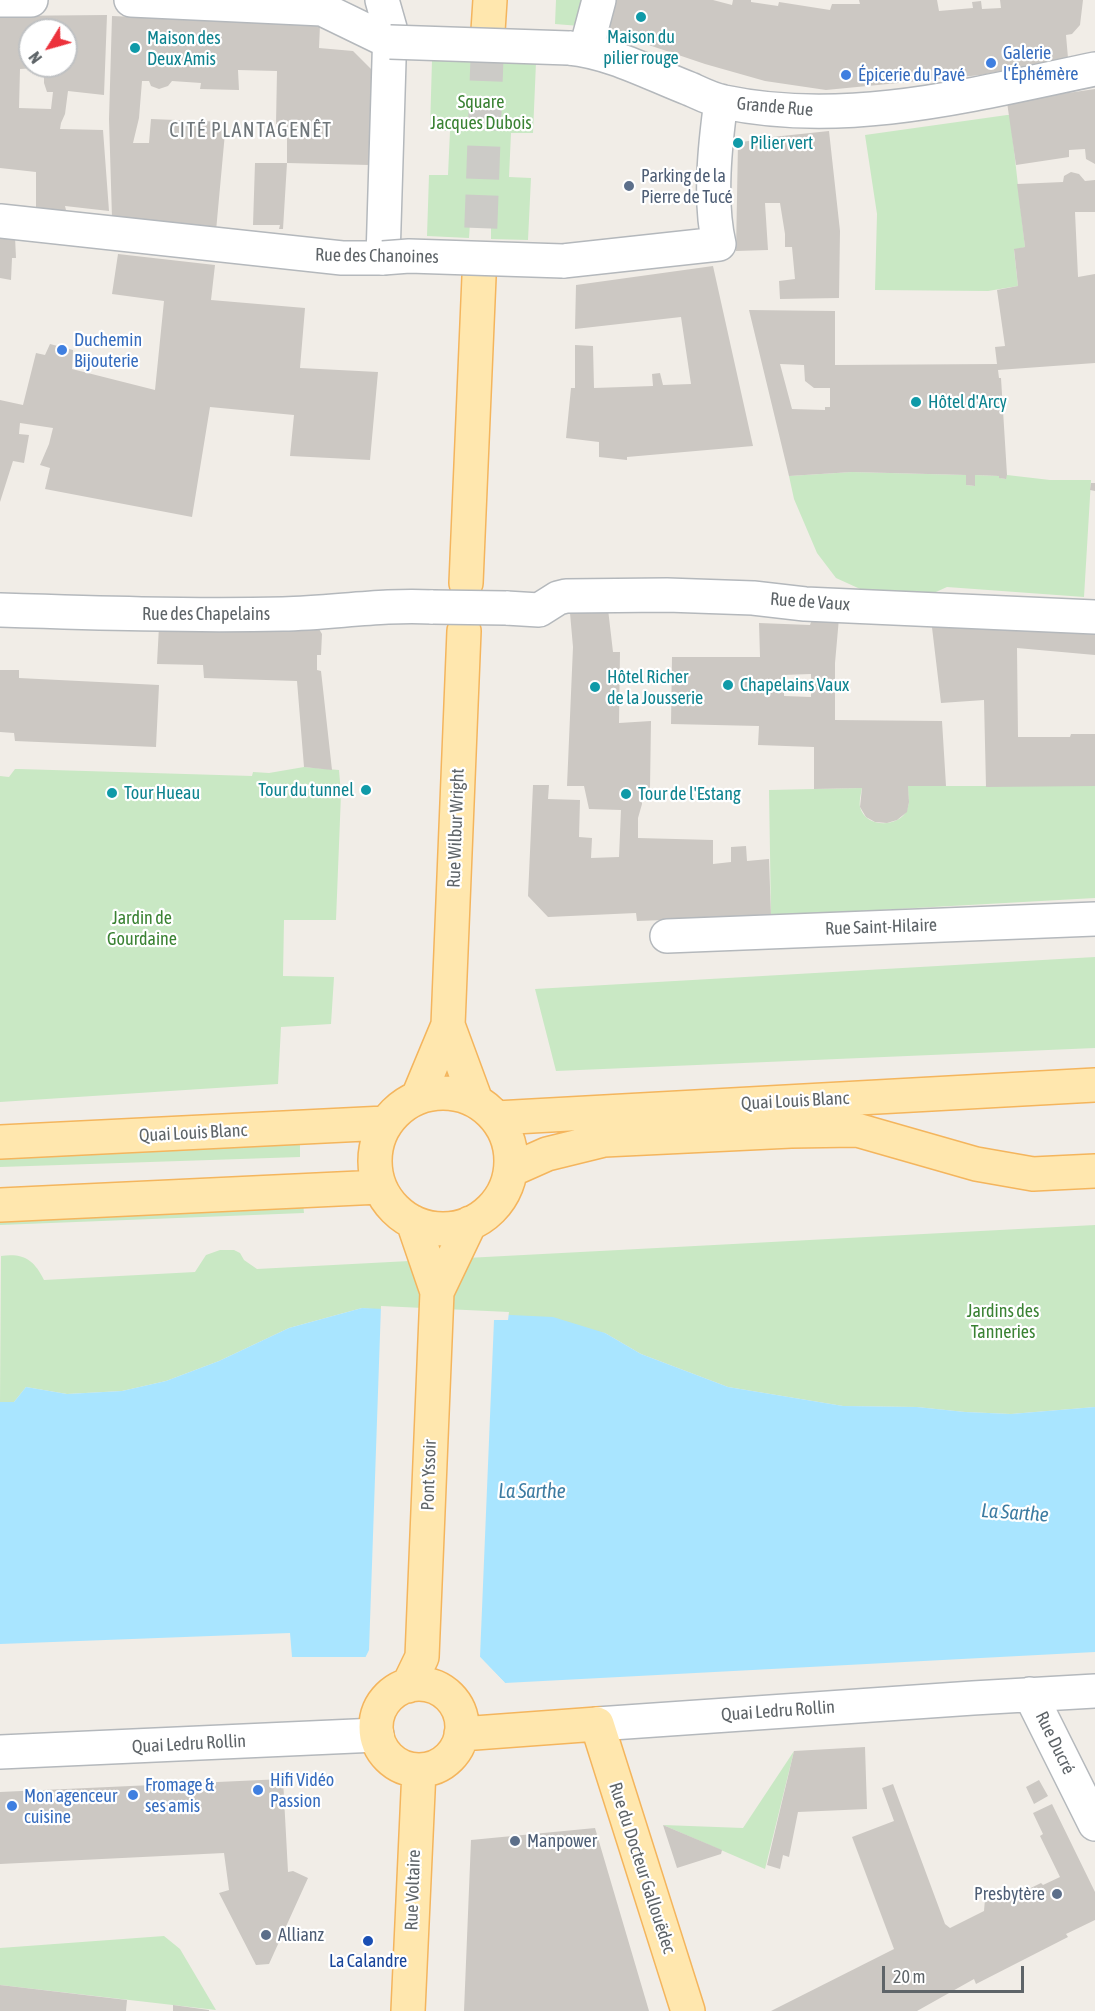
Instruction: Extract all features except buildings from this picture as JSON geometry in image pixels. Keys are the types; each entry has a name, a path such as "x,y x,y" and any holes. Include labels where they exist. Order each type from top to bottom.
{"main road":[{"path":"466,583 479,277"},
{"name":"Rue Wilbur Wright","path":"418,1097 448,1025 464,632"},
{"name":"Rue Wilbur Wright","path":"448,1025 486,1110"},
{"name":"Quai Louis Blanc","path":"486,1110 1095,1085"},
{"name":"Quai Louis Blanc","path":"529,1162 509,1143 505,1131 486,1110 453,1093 440,1092 418,1097 403,1105 385,1124 375,1149 375,1165 380,1187 394,1208 413,1222 426,1228 439,1229 452,1229 471,1223 486,1214 529,1162 604,1140 779,1131 857,1130 976,1164 1033,1174 1095,1172"},
{"name":"Quai Louis Blanc","path":"0,1142 385,1124"},
{"path":"0,1205 380,1187"},
{"name":"Pont Yssoir","path":"413,1222 440,1259 422,1687"},
{"path":"440,1259 471,1223"},
{"path":"422,1687 450,1697 458,1709 461,1734 456,1749 446,1760 436,1766 419,1770 408,1768 392,1760 384,1752 377,1735 377,1718 381,1707 394,1692 422,1687"},
{"name":"Quai Ledru Rollin","path":"461,1734 597,1724"},
{"name":"Rue du Docteur Gallouëdec","path":"597,1724 688,2011"},
{"name":"Rue Voltaire","path":"408,2011 419,1770"}],"street":[{"path":"0,0 31,0"},
{"path":"130,0 322,9 390,42"},
{"path":"382,0 390,28 383,258"},
{"path":"578,48 599,0"},
{"name":"Grande Rue","path":"390,42 578,48 721,102 764,109 827,111 937,102 1095,69"},
{"name":"Rue des Chanoines","path":"0,222 342,258 383,258 409,255 563,261 719,244 715,226 715,143 721,102"},
{"name":"Rue de Vaux","path":"517,609 538,610 566,596 667,595 1095,617"},
{"name":"Rue des Chapelains","path":"0,610 267,614 422,606 517,609"},
{"name":"Rue Saint-Hilaire","path":"667,936 1095,919"},
{"name":"Quai Ledru Rollin","path":"597,1724 1095,1691"},
{"name":"Rue Ducré","path":"1030,1694 1095,1824"},
{"name":"Quai Ledru Rollin","path":"0,1752 377,1735"}],"green space":[{"path":"556,0 588,0 580,26 555,24"},
{"name":"Square Jacques Dubois","path":"432,60 477,61 476,77 497,78 498,61 536,62 533,133 511,133 509,177 531,178 528,240 491,239 491,224 470,223 469,238 427,236 429,175 448,175 450,131 430,130"},
{"path":"1010,115 1025,247 1014,250 1018,286 988,291 875,290 877,214 865,135"},
{"path":"852,472 966,475 966,485 974,486 975,475 999,476 1005,479 1007,475 1050,480 1091,480 1084,597 947,587 927,596 869,593 836,578 817,553 794,499 789,476"},
{"name":"Jardin de Gourdaine","path":"304,767 339,770 341,794 336,920 284,920 283,976 334,977 331,1024 281,1027 278,1084 0,1102 0,776 9,777 15,769 19,769 252,776 253,772 269,773"},
{"path":"908,786 1095,786 1095,898 771,916 769,790 862,788 860,807 863,814 868,819 882,823 897,820 903,816 909,801"},
{"path":"1095,957 1095,1048 556,1071 535,989"},
{"path":"300,1143 300,1157 0,1167 0,1154"},
{"path":"303,1203 304,1213 0,1225 0,1215"},
{"name":"Jardins des Tanneries","path":"1095,1225 1095,1407 1011,1414 917,1407 843,1406 728,1387 641,1354 605,1333 362,1308 289,1328 219,1361 166,1381 122,1391 67,1394 26,1387 14,1402 0,1402 1,1256 9,1255 27,1259 36,1267 44,1280 195,1272 206,1255 220,1250 234,1250 240,1253 244,1260 257,1269"},
{"path":"794,1751 765,1869 663,1825 743,1828"},
{"path":"164,1936 180,1949 216,2010 0,1985 0,1948"}],"water":[{"name":"La Sarthe","path":"362,1308 553,1317 605,1333 641,1354 728,1387 843,1406 917,1407 1011,1414 1095,1407 1095,1652 505,1683 480,1657 292,1657 290,1633 0,1644 0,1402 14,1402 26,1387 67,1394 122,1391 166,1381 219,1361 289,1328"}],"pier":[{"path":"381,1306 509,1312 508,1320 494,1320 480,1657 508,1686 503,1685 479,1660 364,1660 369,1650"}],"tunnel":[{"path":"479,277 488,31"}],"place":[{"name":"Maison du pilier rouge","path":"641,17"},
{"name":"Maison des Deux Amis","path":"135,48"},
{"name":"Galerie l'Éphémère","path":"991,63"},
{"name":"Épicerie du Pavé","path":"846,75"},
{"name":"Pilier vert","path":"738,143"},
{"name":"Parking de la Pierre de Tucé","path":"629,186"},
{"name":"Duchemin Bijouterie","path":"62,350"},
{"name":"Hôtel d'Arcy","path":"916,402"},
{"name":"Chapelains Vaux","path":"728,685"},
{"name":"Hôtel Richer de la Jousserie","path":"595,687"},
{"name":"Tour du tunnel","path":"366,790"},
{"name":"Tour Hueau","path":"112,793"},
{"name":"Tour de l'Estang","path":"626,794"},
{"name":"Hifi Vidéo Passion","path":"258,1790"},
{"name":"Fromage & ses amis","path":"133,1795"},
{"name":"Mon agenceur cuisine","path":"12,1806"},
{"name":"Manpower","path":"515,1841"},
{"name":"Presbytère","path":"1057,1894"},
{"name":"Allianz","path":"266,1935"},
{"name":"La Calandre","path":"368,1941"}],"district":[{"name":"CITÉ PLANTAGENÊT","path":"251,131"}]}
